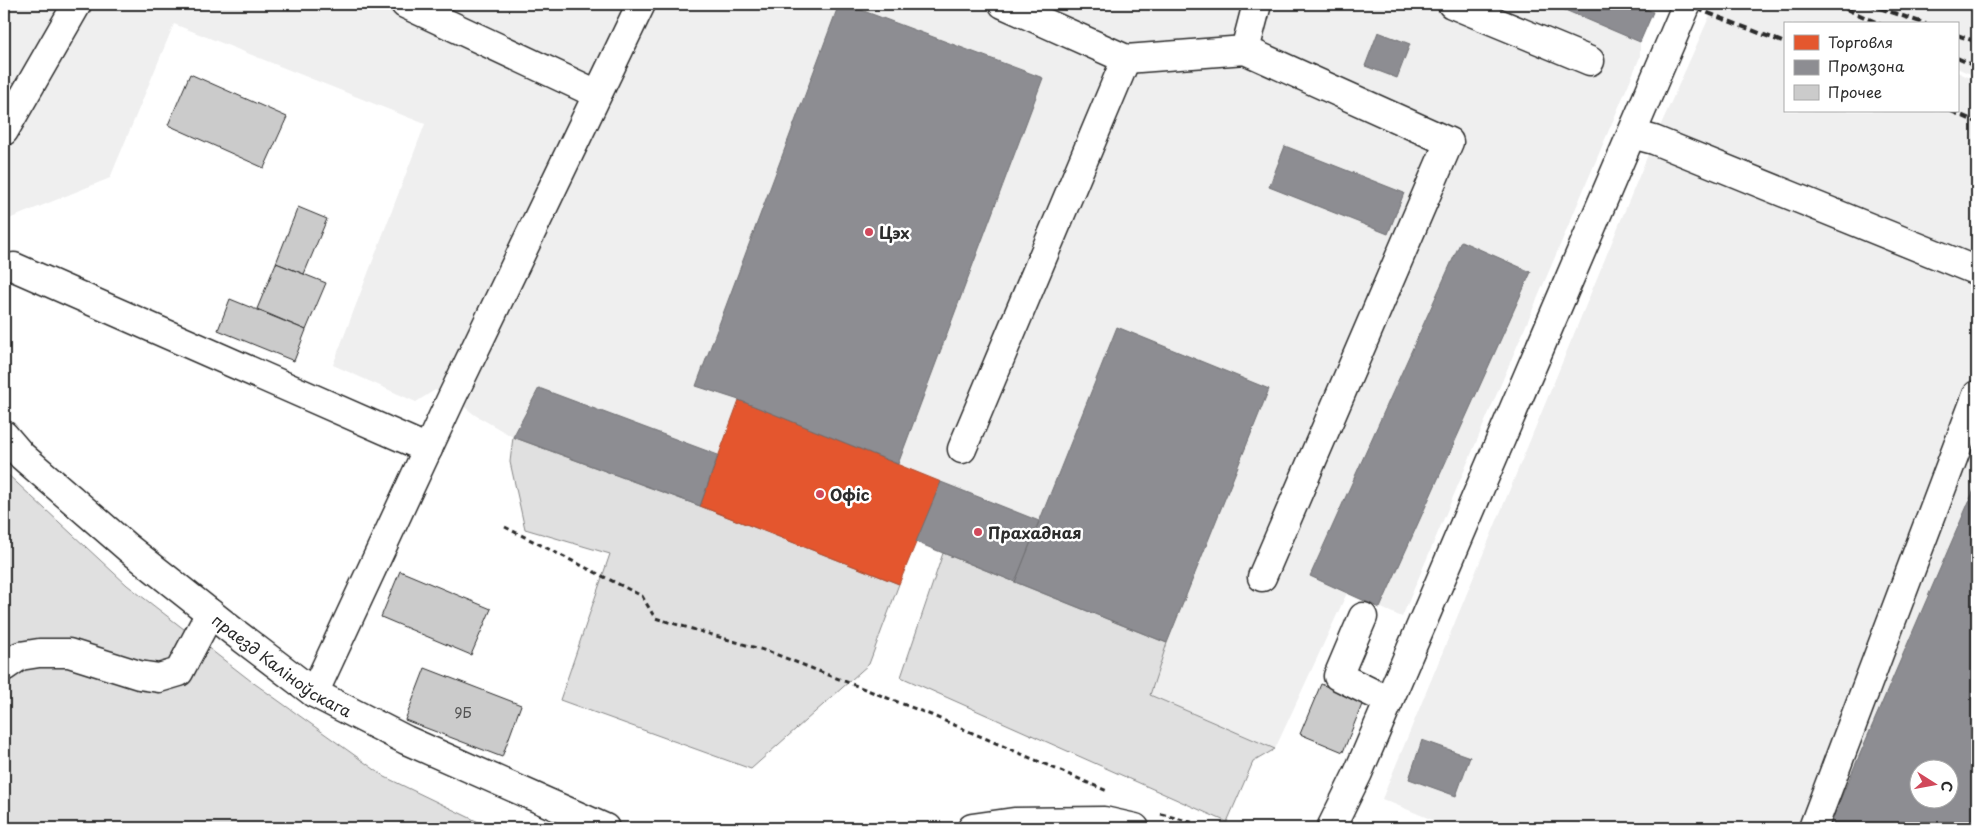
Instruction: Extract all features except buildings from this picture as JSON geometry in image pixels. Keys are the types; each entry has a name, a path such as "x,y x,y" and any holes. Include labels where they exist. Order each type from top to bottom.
{"street":[{"path":"4,131 77,4"},
{"path":"405,4 598,94"},
{"path":"314,693 428,449 641,4"},
{"path":"1003,4 1126,59 1244,50 1448,142 1262,577"},
{"path":"1244,50 1257,4"},
{"path":"1452,4 1590,61"},
{"path":"1331,828 1343,807 1389,701 1688,4"},
{"path":"962,449 1126,59"},
{"path":"1632,134 1654,140 1977,271"},
{"path":"14,267 428,449"},
{"path":"1813,828 1977,395"},
{"name":"праезд Каліноўскага","path":"4,435 22,456 128,548 314,693 406,740 605,828"},
{"path":"4,667 20,656 39,653 69,653 159,678 180,672 210,613"},
{"path":"1363,616 1338,676 1389,701"},
{"path":"972,828 1014,822 1104,821 1135,828"}],"path":[{"path":"505,527 642,596 655,618 770,652 931,715 1113,793"},
{"path":"1159,813 1213,828"}],"shaded area":[{"path":"4,4 1634,4 1653,12 1640,42 1640,57 1402,617 1347,593 1275,749 1150,695 1166,643 916,543 899,584 700,506 513,437 475,415 452,397 435,390 416,402 333,365 425,124 174,24 110,178 4,221"},
{"path":"1719,4 1977,4 1977,77 1958,68 1958,22 1784,22 1784,112 1958,112 1958,72 1977,81 1977,828 1452,828 1382,799 1654,140 1711,13"},
{"path":"513,437 700,506 899,584 869,664 751,769 560,700 610,554 525,529 510,462"},
{"path":"4,471 127,585 251,681 385,777 491,828 4,828"},
{"path":"943,553 1167,643 1150,695 1275,749 1253,762 1227,822 901,677"}],"railway":[{"path":"1685,4 1784,43"},
{"path":"1835,4 1876,22"},
{"path":"1868,4 1920,22"},
{"path":"1967,4 1977,7"},
{"path":"1958,35 1977,42"},
{"path":"1958,58 1977,67"},
{"path":"1953,112 1977,122"}],"place":[{"name":"Цэх","path":"869,232"},
{"name":"Офіс","path":"820,494"},
{"name":"Прахадная","path":"978,532"}]}
